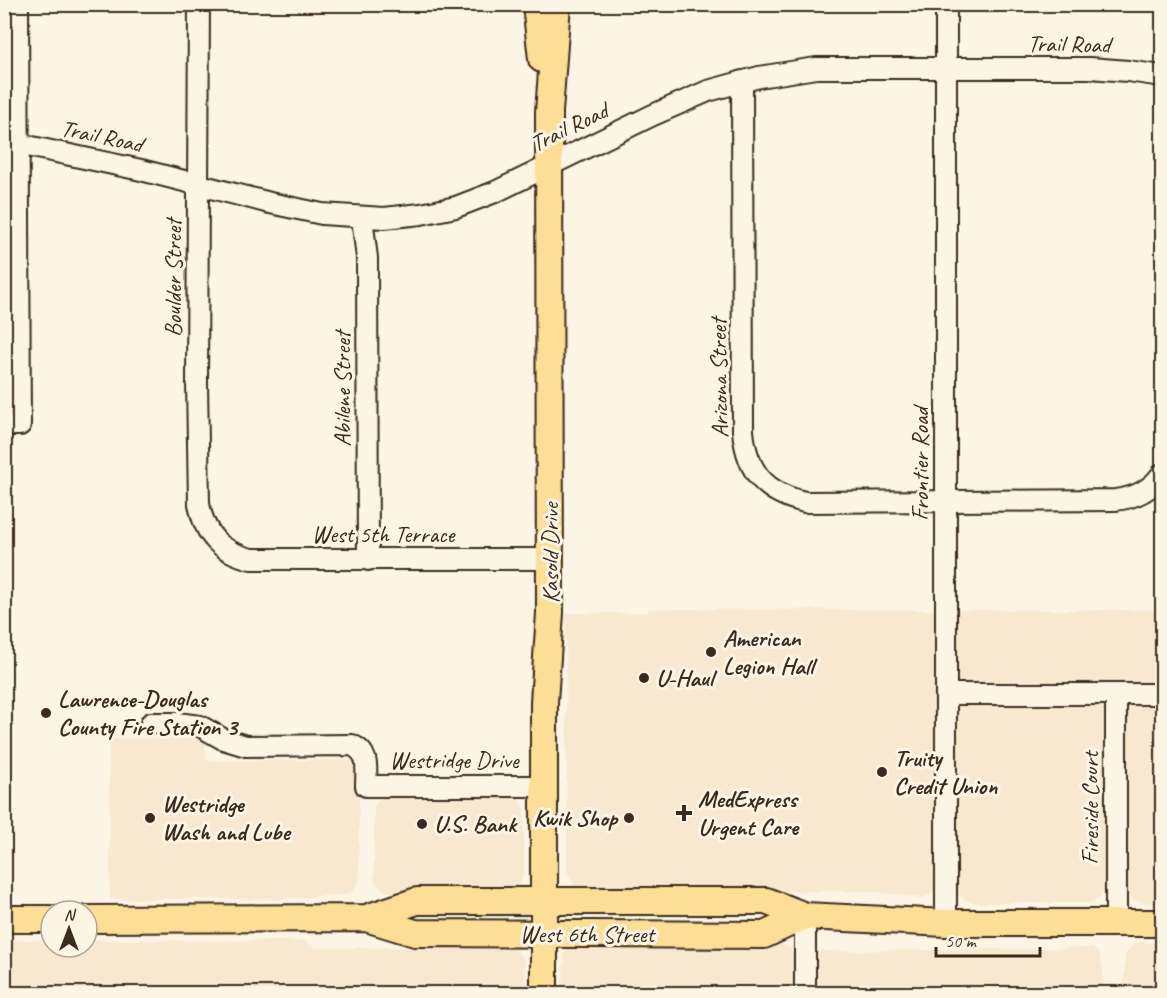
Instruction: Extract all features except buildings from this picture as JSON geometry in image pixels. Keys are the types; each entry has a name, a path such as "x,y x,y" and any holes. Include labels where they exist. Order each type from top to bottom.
{"main road":[{"name":"Kasold Drive","path":"536,4 549,112"},
{"name":"Kasold Drive","path":"544,993 544,702 550,613 549,112 557,4"},
{"name":"West 6th Street","path":"366,918 417,901 766,901 805,915 946,923 1162,923"},
{"name":"West 6th Street","path":"99,920 366,918 415,933 764,935 805,915"},
{"path":"4,920 39,920"}],"street":[{"path":"12,425 12,143 18,4"},
{"name":"Boulder Street","path":"199,4 197,383 199,504 208,532 220,545"},
{"name":"Frontier Road","path":"946,4 946,923"},
{"name":"Trail Road","path":"12,143 141,170 322,214 362,218 421,214 456,207 495,192 684,100 742,81 785,72 816,68 1090,68 1162,76"},
{"name":"Arizona Street","path":"742,81 743,431 744,446 759,478 770,488 785,496 805,502 1115,500 1128,499 1143,492 1162,474"},
{"name":"Abilene Street","path":"362,218 367,258 368,560"},
{"name":"West 5th Terrace","path":"220,545 237,556 251,560 550,559"},
{"path":"946,694 1162,694"},
{"name":"Fireside Court","path":"1116,694 1116,923"},
{"name":"Westridge Drive","path":"151,723 200,726 224,739 246,746 352,745 360,748 366,759 366,786 544,786"},
{"path":"805,915 805,993"}],"shaded area":[{"path":"649,609 937,610 938,880 933,893 922,898 868,891 589,892 575,887 567,870 566,613 647,613"},
{"path":"954,610 1162,610 1162,686 966,686 955,677"},
{"path":"966,702 1100,704 1105,709 1108,715 1107,885 1100,898 1089,903 973,903 959,896 955,883 955,716 957,709"},
{"path":"1162,702 1162,903 1142,903 1134,900 1125,891 1123,713 1129,704"},
{"path":"205,738 206,760 359,760 359,880 354,890 345,895 278,899 110,899 109,739"},
{"path":"386,795 515,796 524,807 524,874 520,883 516,888 506,892 388,892 380,888 375,883 374,877 374,808 377,801"},
{"path":"5,940 39,940 39,959 99,959 99,940 305,941 316,948 505,947 517,951 524,960 526,993 5,993"},
{"path":"1139,942 1162,943 1162,993 1124,993 1125,955"},
{"path":"578,943 782,944 791,949 796,961 796,993 562,994 564,954"},
{"path":"1093,948 1099,954 1103,968 1104,993 812,993 811,951"}],"place":[{"name":"American Legion Hall","path":"711,652"},
{"name":"U-Haul","path":"644,678"},
{"name":"Lawrence-Douglas County Fire Station 3","path":"46,713"},
{"name":"Truity Credit Union","path":"882,772"},
{"name":"MedExpress Urgent Care","path":"684,813"},
{"name":"Westridge Wash and Lube","path":"150,818"},
{"name":"Kwik Shop","path":"629,818"},
{"name":"U.S. Bank","path":"422,824"}]}
